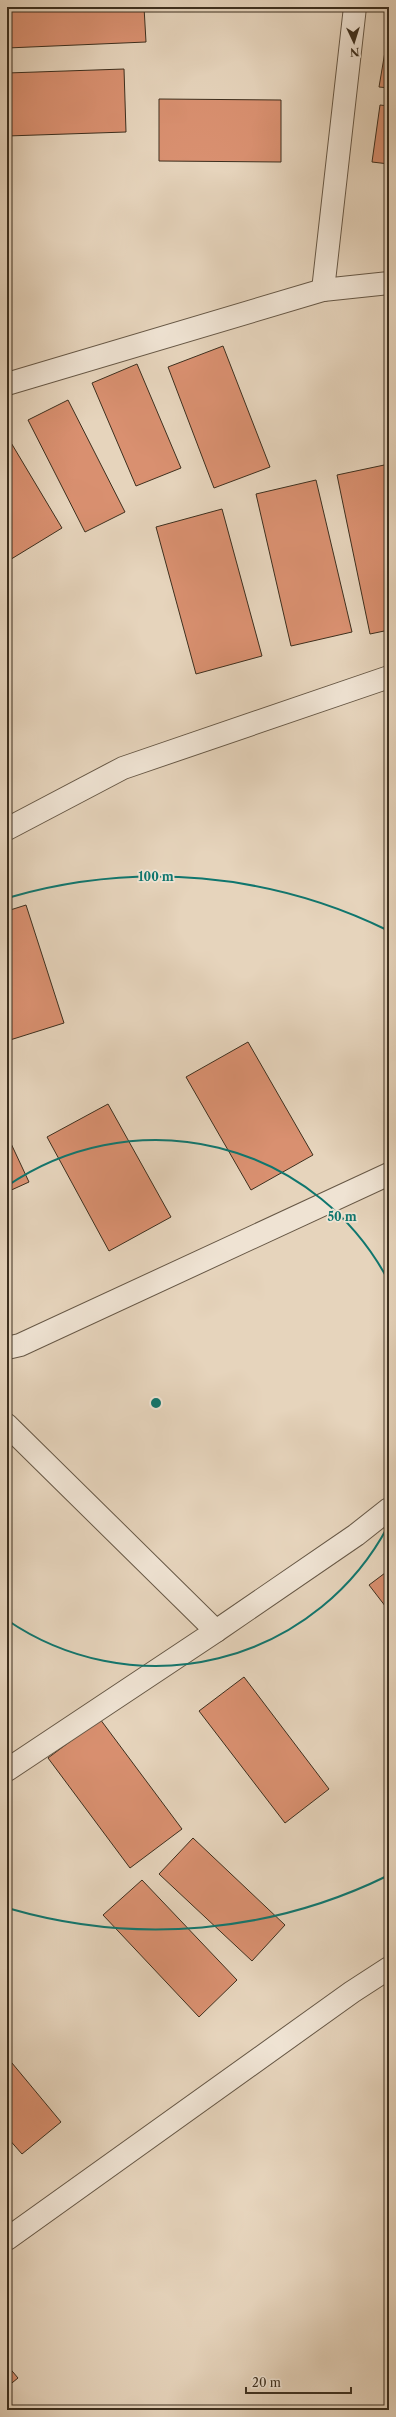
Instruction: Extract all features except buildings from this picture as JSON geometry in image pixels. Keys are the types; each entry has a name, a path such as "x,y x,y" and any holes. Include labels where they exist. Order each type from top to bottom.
{"street":[{"path":"323,290 355,7"},
{"path":"7,384 323,290 389,283"},
{"path":"7,829 124,768 389,677"},
{"path":"7,1348 20,1345 389,1174"},
{"path":"7,1425 216,1632"},
{"path":"7,1770 216,1632 356,1536 389,1509"},
{"path":"7,2239 352,1992 389,1968"}]}
